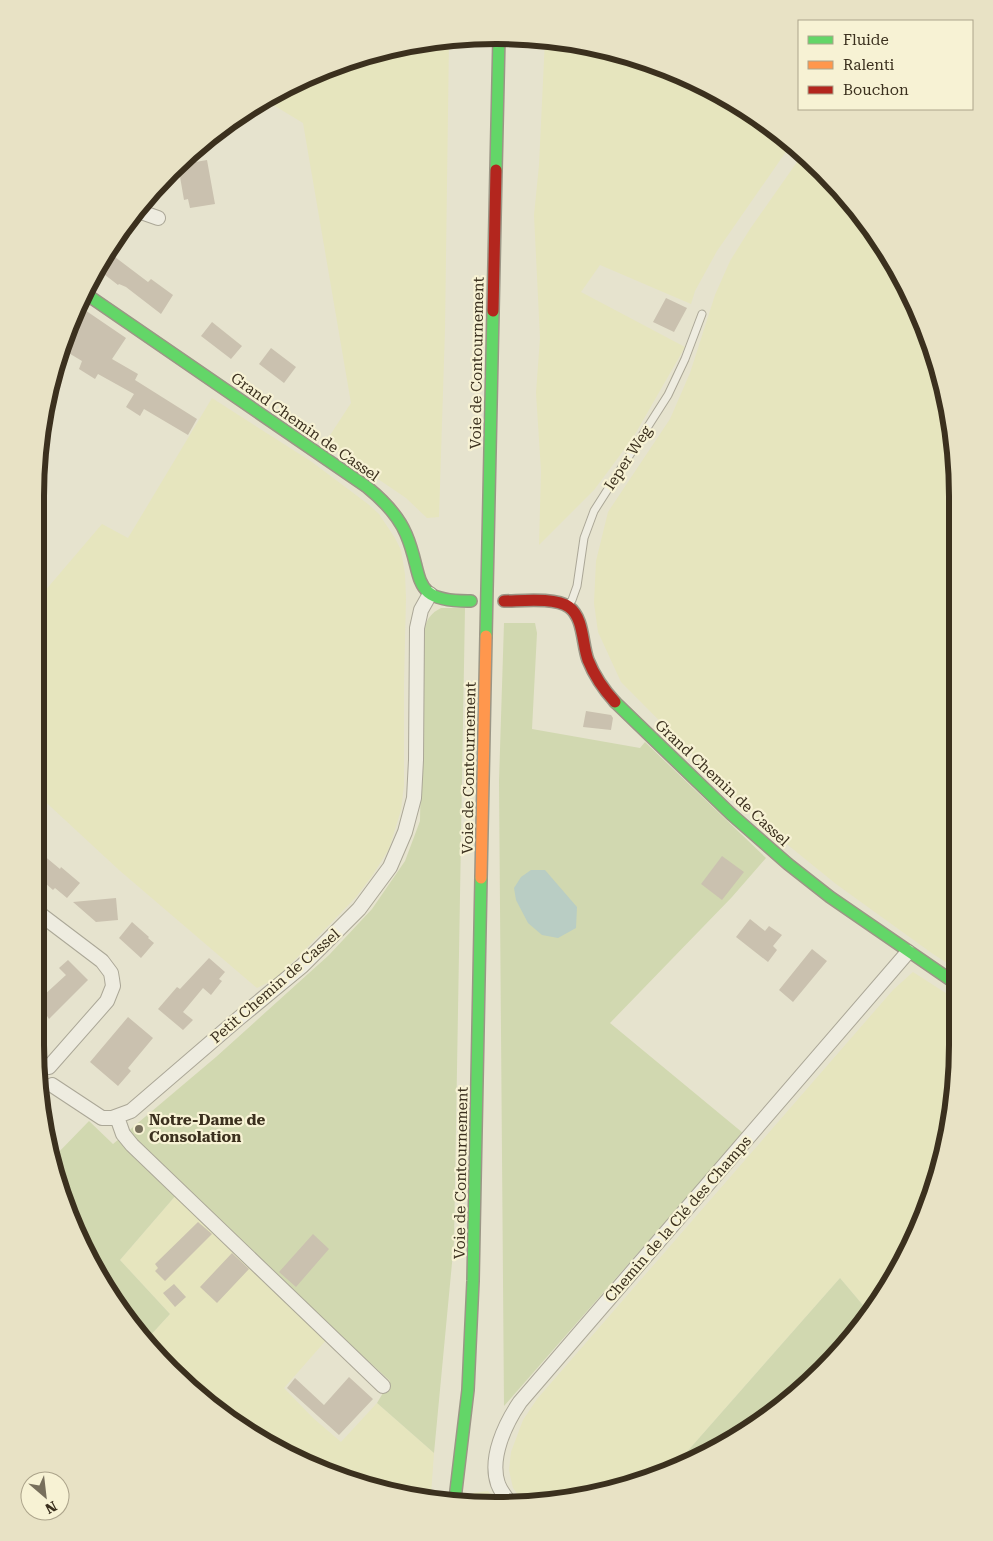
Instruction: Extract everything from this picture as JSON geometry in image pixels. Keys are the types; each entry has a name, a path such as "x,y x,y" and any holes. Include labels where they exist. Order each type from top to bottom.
{"main road":[{"name":"Voie de Contournement","path":"456,1495 464,1434 473,1308 498,44"},
{"name":"Grand Chemin de Cassel","path":"90,297 325,457 377,495 395,513 405,531 421,582 430,594"},
{"path":"430,594 442,600 471,601"},
{"path":"504,601 551,601 568,606"},
{"name":"Grand Chemin de Cassel","path":"568,606 577,616 593,669 604,689 620,708 731,814 788,864 830,897 949,979"}],"street":[{"path":"144,213 158,218"},
{"name":"Petit Chemin de Cassel","path":"117,1117 134,1109 302,966 359,909 390,867 405,832 414,798 417,628 421,610 430,594"},
{"path":"44,917 102,961 108,967 112,979 111,994 107,1001 45,1065"},
{"name":"Chemin de la Clé des Champs","path":"506,1497 498,1483 496,1465 499,1444 505,1428 520,1402 908,952"},
{"path":"45,1067 54,1075 47,1087 98,1116 106,1118 117,1117 120,1129 132,1146 384,1386"}],"lane":[{"name":"Ieper Weg","path":"568,606 577,586 584,538 594,511 668,395 685,359 702,314"}],"green space":[{"path":"449,47 445,329 439,517 427,518 406,498 325,443 351,403 303,123 271,104 323,78 379,59 408,52"},
{"path":"545,47 585,52 614,59 670,78 723,104 787,150 717,251 695,291 691,304 600,265 581,292 685,347 634,436 612,466 594,490 539,545 541,471 536,393 540,338 534,215 539,165"},
{"path":"799,159 817,176 856,221 889,270 915,323 934,379 945,437 949,496 949,964 836,884 762,824 621,682 598,632 594,603 596,561 608,512 670,419 690,373 715,295 730,261"},
{"path":"212,398 312,462 368,504 379,514 401,550 406,598 404,785 401,810 389,849 356,897 277,978 257,988 119,870 44,800 44,592 102,524 128,538"},
{"path":"441,608 465,608 454,1242 434,1453 377,1403 390,1381 271,1271 177,1194 120,1260 170,1314 150,1336 120,1296 90,1245 78,1218 57,1154 89,1121 113,1144 216,1057 329,955 372,909 405,861 420,821 424,628 430,616"},
{"path":"504,623 535,623 537,633 532,729 640,748 645,742 766,858 732,897 610,1023 743,1133 504,1406 499,781"},
{"path":"913,972 949,995 948,1074 941,1133 925,1190 903,1245 889,1271 865,1307 840,1278 682,1458 642,1473 585,1489 519,1496 513,1488 509,1470 511,1452 523,1420 537,1399 893,990"},
{"path":"177,1194 328,1338 284,1388 313,1418 341,1442 377,1403 434,1453 431,1492 379,1482 323,1463 270,1437 221,1404 176,1365 150,1336 170,1314 120,1260"},
{"path":"840,1278 865,1307 837,1343 817,1365 772,1404 723,1437 682,1458"},
{"path":"488,1491 493,1497 472,1496 473,1493"}],"shaded area":[{"path":"531,870 545,870 577,907 576,928 558,938 542,935 528,923 516,900 514,888 521,877"}],"building":[{"path":"207,160 215,204 190,208 188,199 184,200 179,173 190,163"},
{"path":"113,256 148,282 151,279 173,295 161,314 126,287 118,285 102,273"},
{"path":"666,298 687,308 674,332 653,322"},
{"path":"84,309 126,338 112,359 138,374 135,380 197,419 188,435 144,409 140,416 126,407 134,394 98,374 95,379 79,369 82,361 68,352"},
{"path":"212,322 242,346 231,359 201,336"},
{"path":"271,348 296,367 284,383 259,364"},
{"path":"586,711 611,715 613,718 611,730 583,727"},
{"path":"44,856 80,883 67,898 55,888 53,890 44,882"},
{"path":"722,856 744,872 722,900 701,884"},
{"path":"116,898 118,920 96,922 73,902"},
{"path":"750,919 765,931 769,926 782,935 773,946 777,950 768,962 736,937"},
{"path":"132,922 154,943 141,958 119,938"},
{"path":"812,949 827,961 793,1002 779,990"},
{"path":"209,958 225,972 219,979 222,981 211,995 203,988 183,1012 193,1020 183,1030 158,1009 177,987 180,989"},
{"path":"68,960 88,980 49,1019 47,1016 44,1019 44,995 66,975 59,968"},
{"path":"128,1017 153,1038 128,1068 131,1071 118,1086 90,1062"},
{"path":"198,1222 212,1234 165,1281 155,1271 158,1268 155,1264"},
{"path":"313,1234 329,1249 296,1287 279,1272"},
{"path":"232,1253 249,1269 217,1303 200,1287"},
{"path":"174,1284 186,1297 175,1307 163,1293"},
{"path":"349,1377 373,1399 339,1435 287,1388 295,1378 324,1405"}],"traffic: fast":[{"path":"496,170 499,44"},
{"path":"90,297 367,487 390,508 399,520 412,550 418,575 428,592 437,597 451,600 471,601"},
{"path":"486,636 493,311"},
{"path":"615,702 731,814 788,864 830,897 949,979"},
{"path":"455,1495 468,1390 473,1281 481,878"}],"traffic: slow":[{"path":"481,878 486,636"}],"traffic: jam":[{"path":"493,311 496,170"},
{"path":"504,601 547,601 569,607 580,624 590,666 615,702"}],"place":[{"name":"Notre-Dame de Consolation","path":"139,1129"}]}
